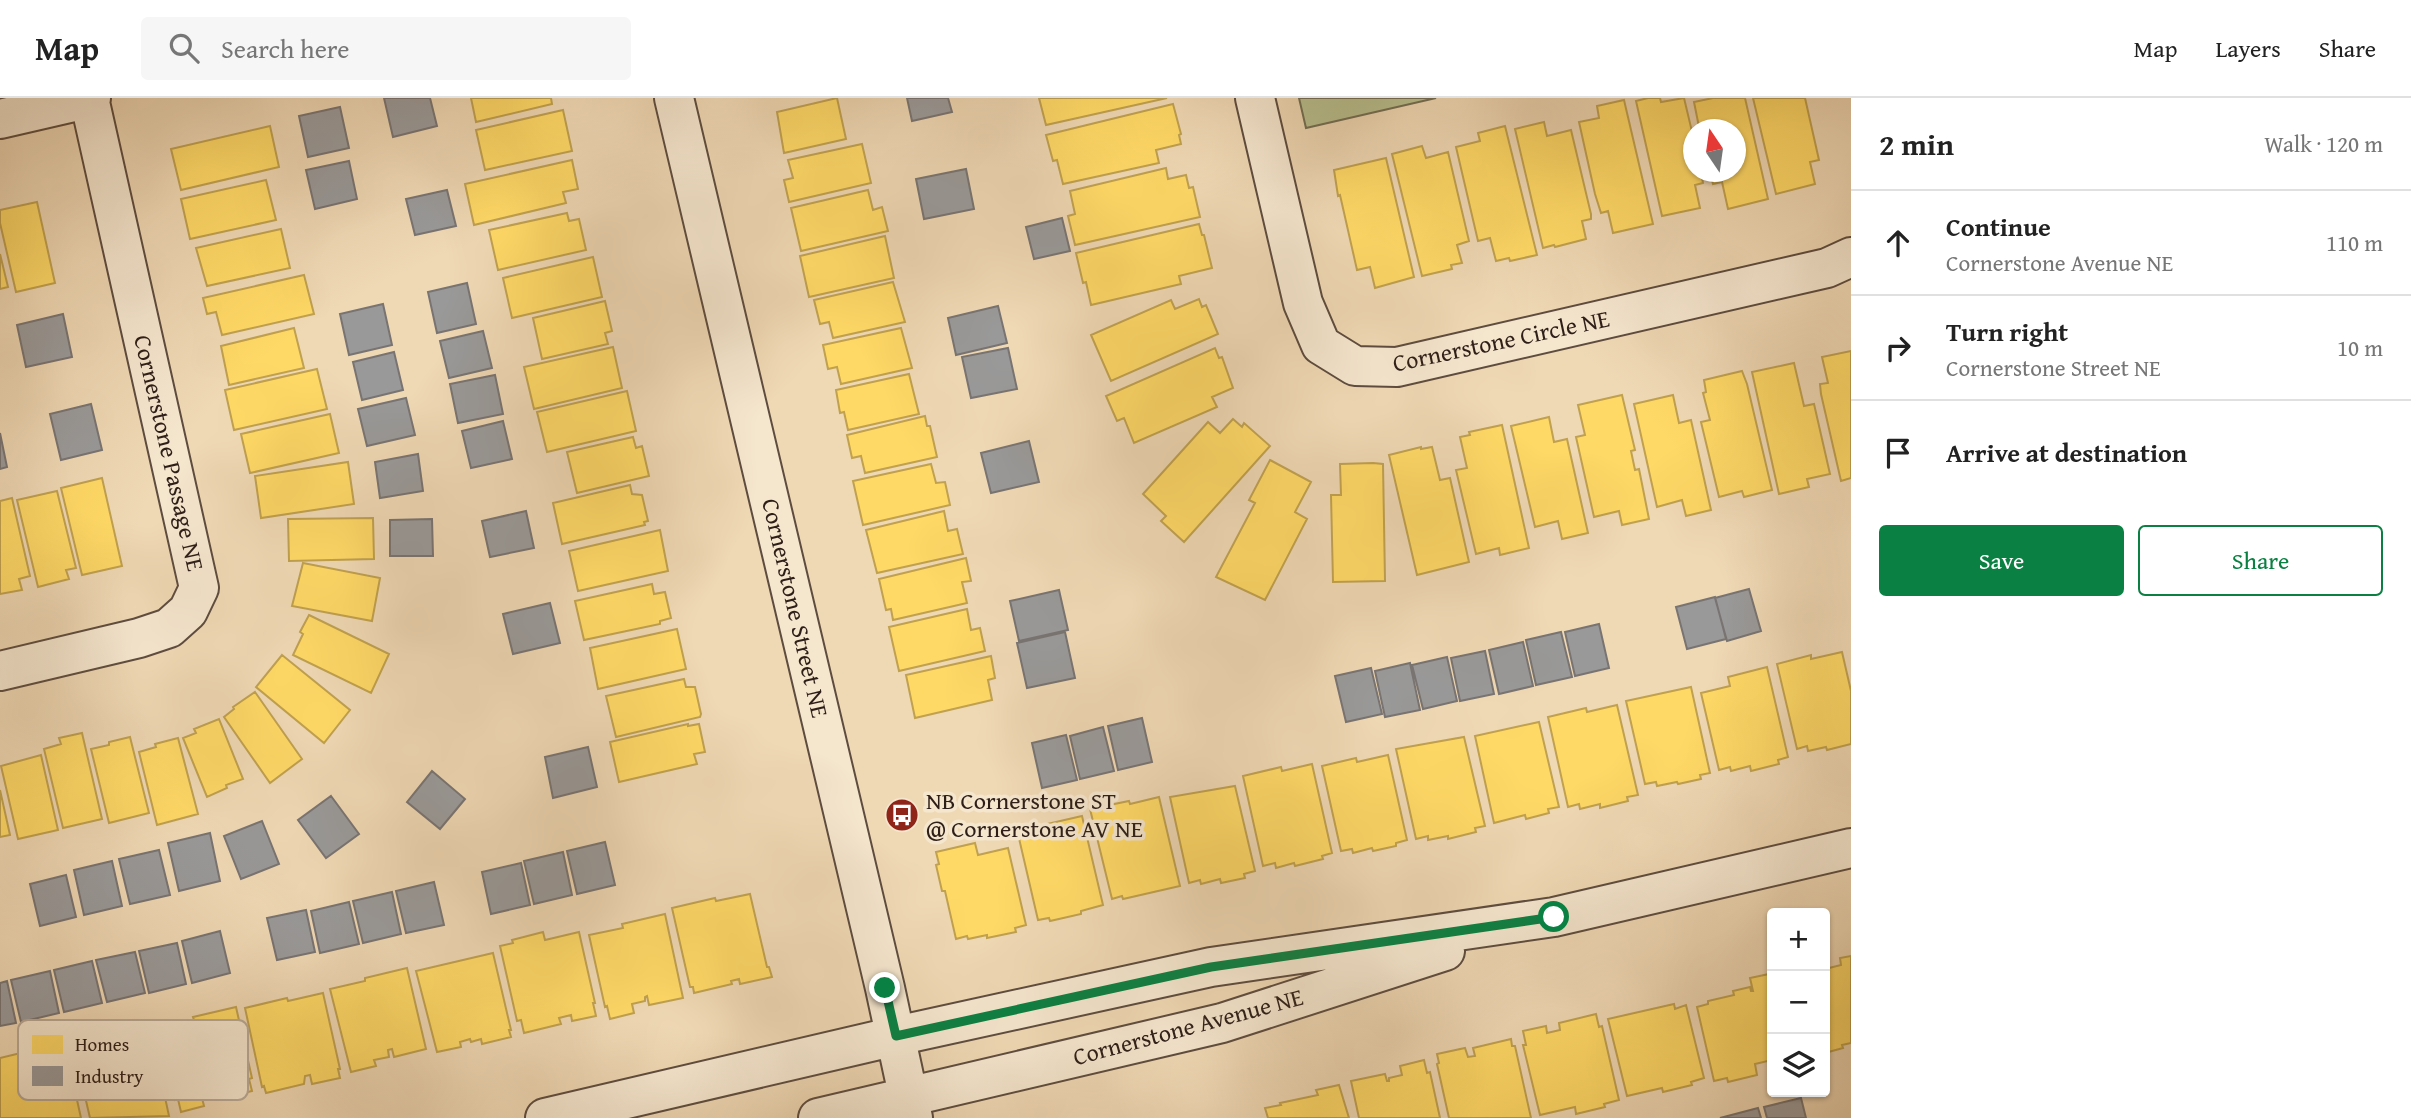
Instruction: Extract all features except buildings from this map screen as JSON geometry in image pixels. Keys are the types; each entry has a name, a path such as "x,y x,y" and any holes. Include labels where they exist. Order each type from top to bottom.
{"street":[{"path":"0,119 90,98"},
{"name":"Cornerstone Passage NE","path":"0,671 139,638 169,628 188,611 199,588 90,98"},
{"name":"Cornerstone Street NE","path":"674,98 911,1107"},
{"name":"Cornerstone Circle NE","path":"1255,98 1303,303 1321,345 1355,366 1397,367 1827,268 1851,257"},
{"name":"Cornerstone Avenue NE","path":"818,1118 911,1107 1222,1023 1554,917 1851,848"},
{"name":"Cornerstone Avenue NE","path":"545,1118 896,1036 1211,967 1554,917"}],"green space":[{"path":"1299,98 1436,98 1306,128"}],"place":[{"name":"NB Cornerstone ST @ Cornerstone AV NE","path":"902,815"}],"route":[{"path":"885,988 896,1036 1211,967 1554,917"}]}
